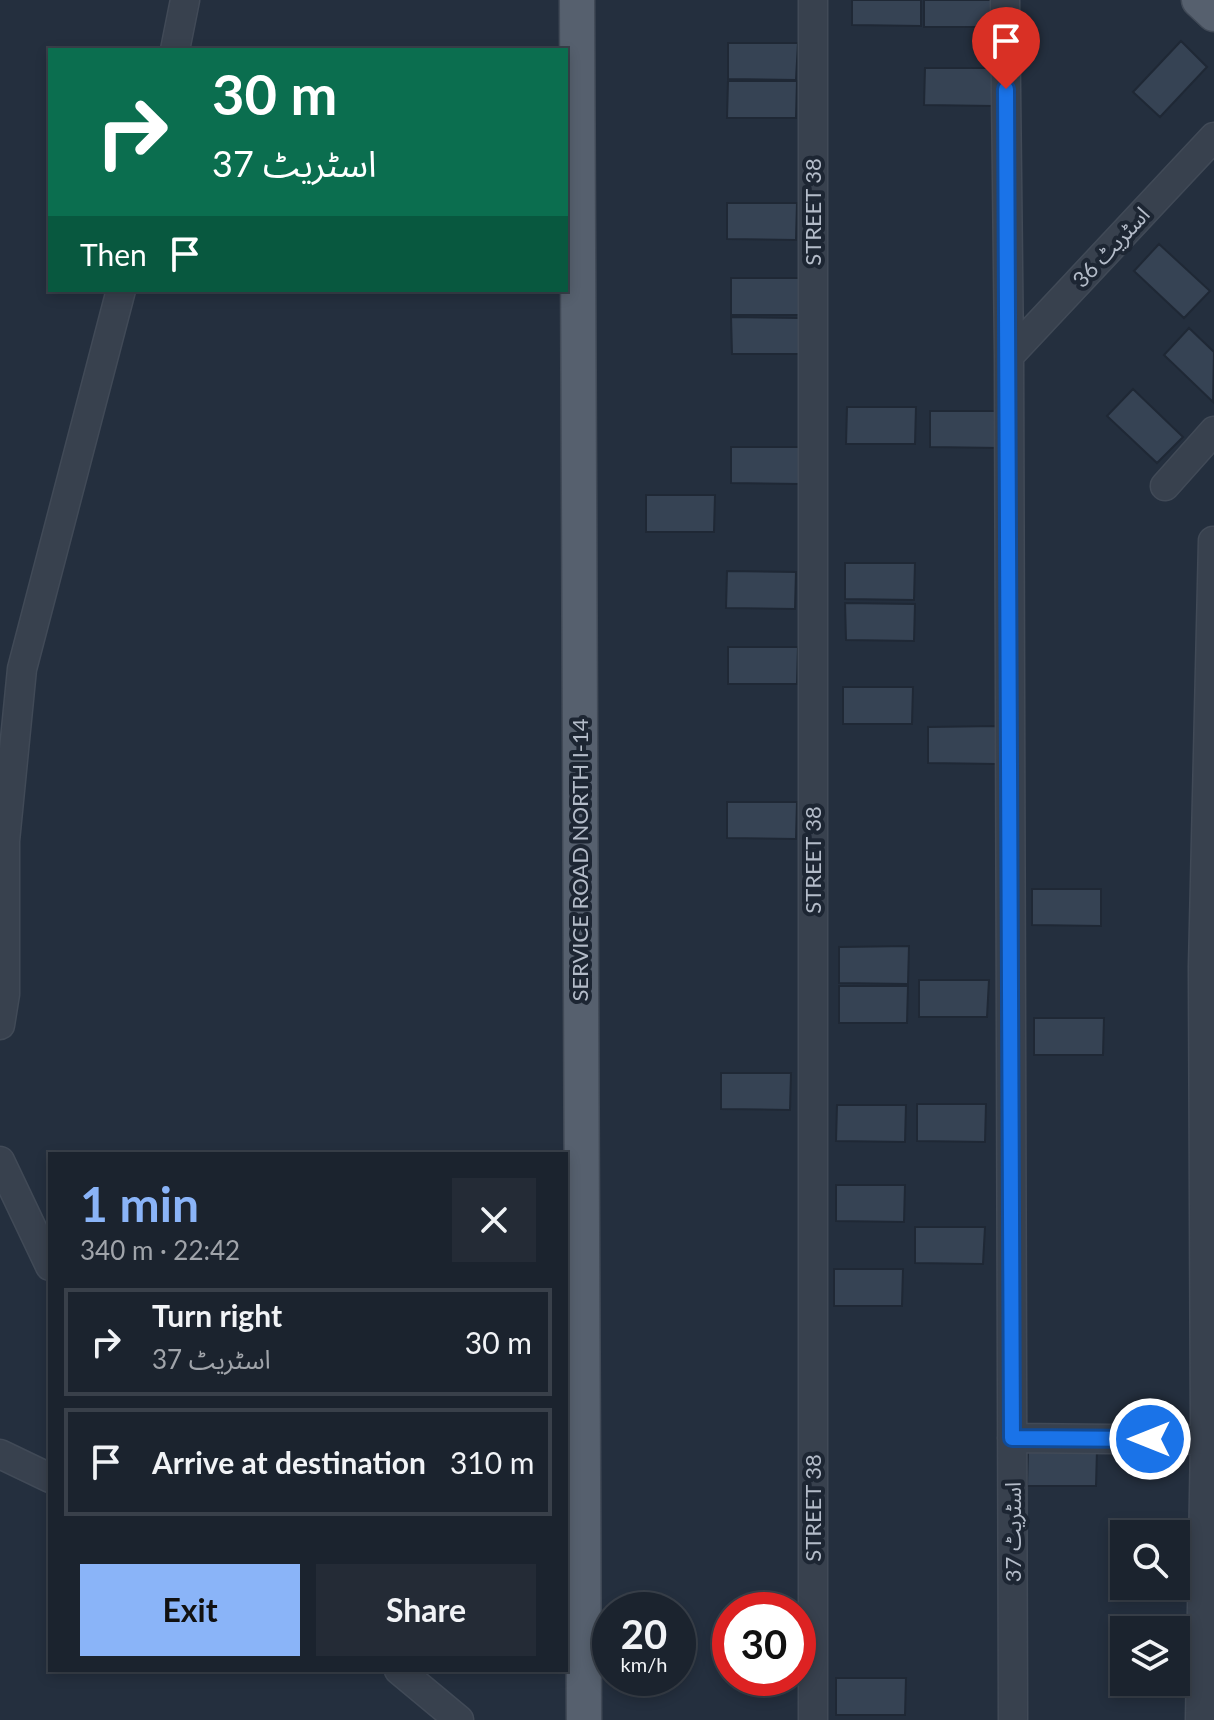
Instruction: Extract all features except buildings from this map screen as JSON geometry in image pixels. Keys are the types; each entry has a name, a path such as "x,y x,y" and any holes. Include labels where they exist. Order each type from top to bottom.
{"main road":[{"name":"SERVICE ROAD NORTH I-14","path":"577,0 584,1720"},
{"path":"1199,0 1214,14"}],"street":[{"path":"175,48 185,0"},
{"name":"STREET 38","path":"813,0 813,1720"},
{"name":"اسٹریٹ 37","path":"1005,0 1013,1720"},
{"name":"اسٹریٹ 36","path":"1009,356 1214,137"},
{"path":"0,1025 5,994 5,841 22,669 120,292"},
{"path":"1165,486 1214,431"},
{"path":"1200,1720 1205,1440 1203,967 1213,541"},
{"path":"0,1161 48,1262"},
{"path":"1012,1438 1205,1440"},
{"path":"0,1454 48,1477"},
{"path":"401,1672 459,1720"}],"route":[{"path":"1006,89 1012,1438 1150,1439"}]}
